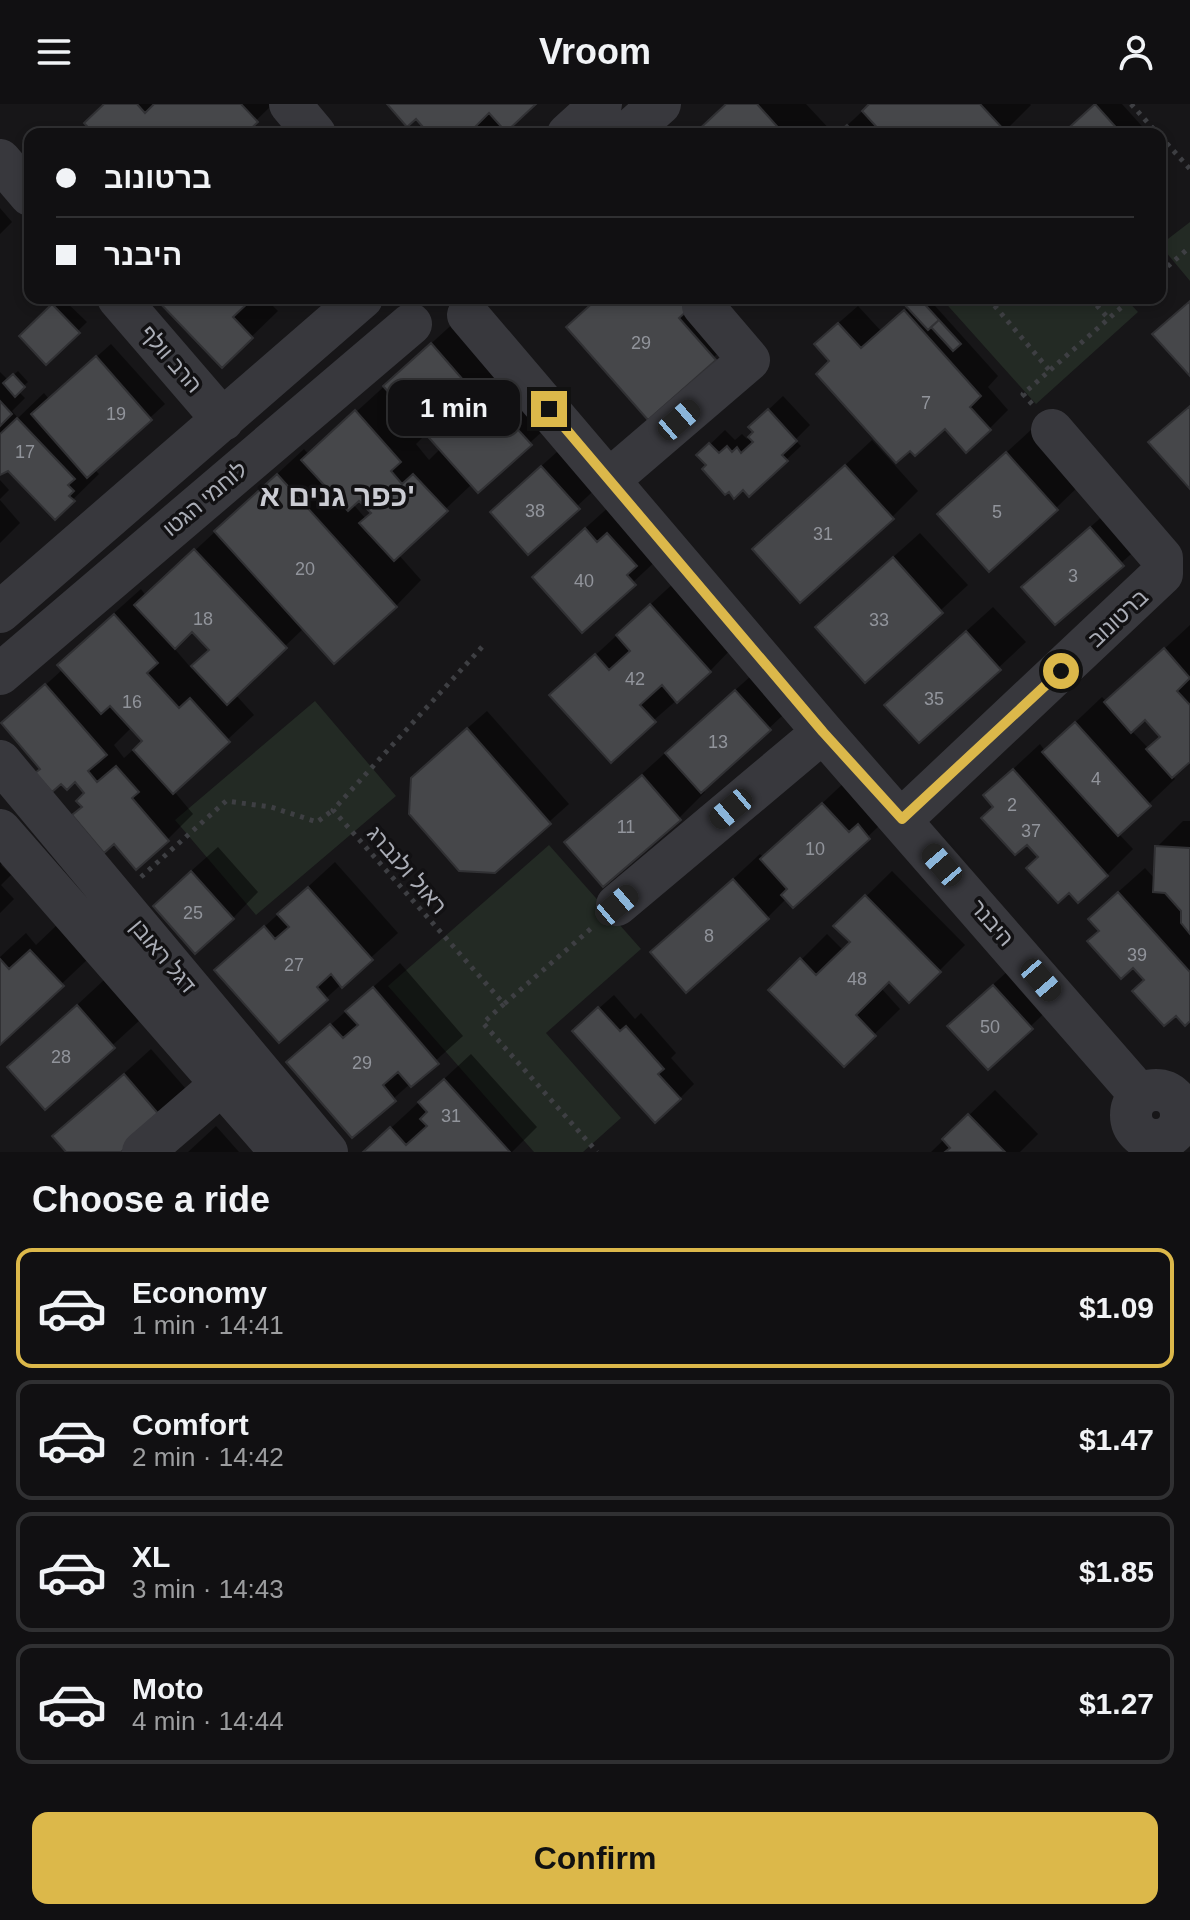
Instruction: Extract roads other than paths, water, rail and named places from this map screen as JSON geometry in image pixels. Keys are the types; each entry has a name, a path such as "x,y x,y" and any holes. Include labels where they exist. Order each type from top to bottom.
{"street":[{"path":"290,104 310,128"},
{"path":"575,128 601,104"},
{"path":"633,128 660,104"},
{"path":"0,160 24,188"},
{"name":"הרב וולף","path":"123,304 223,420"},
{"path":"0,612 355,304"},
{"path":"398,311 428,329 447,327 474,306"},
{"name":"היבנר","path":"474,306 609,480 1159,1121"},
{"path":"609,480 749,360 703,306"},
{"name":"לוחמי הגטו","path":"0,674 398,311"},
{"name":"ברטונוב","path":"902,819 1176,576 1052,430"},
{"path":"617,905 823,732"},
{"name":"דגל ראובן","path":"0,761 327,1152"},
{"name":"דגל ראובן","path":"0,830 281,1152"},
{"path":"143,1152 223,1083"}],"district":[{"name":"כפר גנים א'","path":"337,495"}]}
